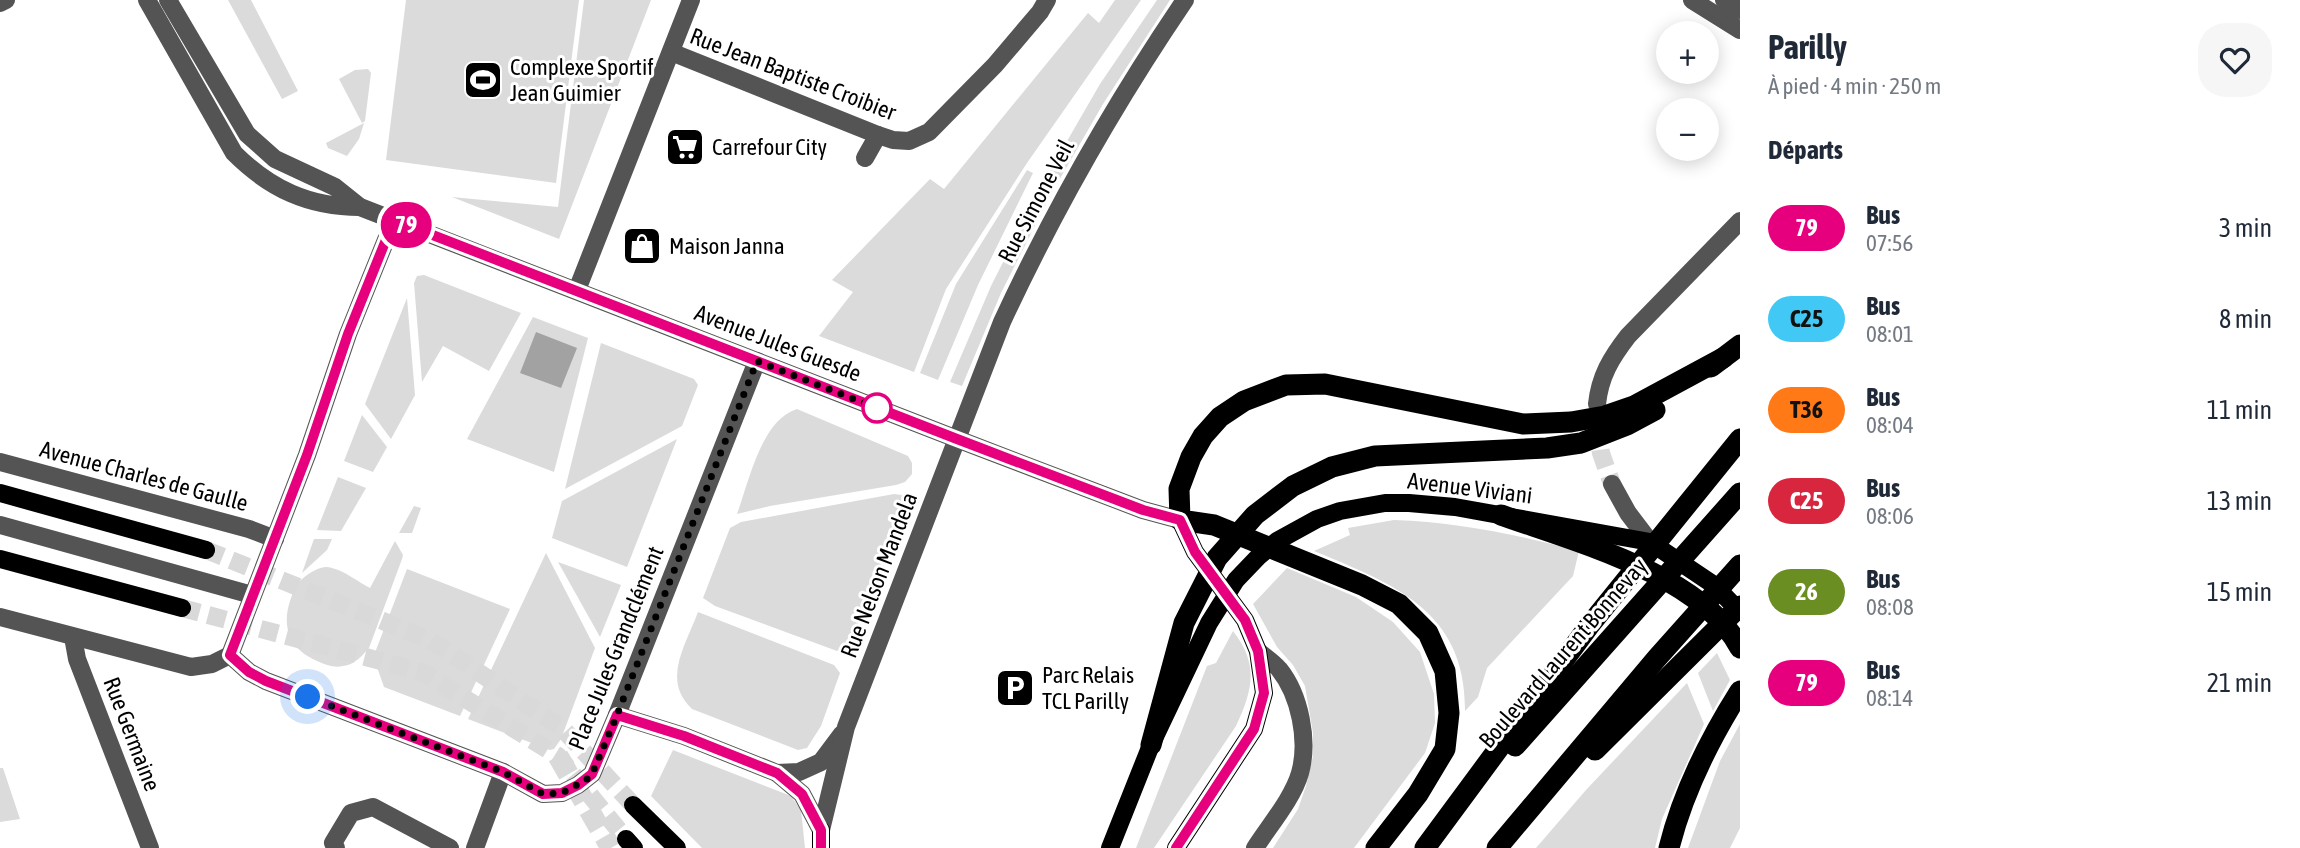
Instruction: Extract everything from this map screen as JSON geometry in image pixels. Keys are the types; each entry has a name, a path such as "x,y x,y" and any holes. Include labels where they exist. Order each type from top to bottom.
{"highway":[{"path":"1151,745 1184,623 1217,558 1255,515 1293,486 1332,467 1375,456 1547,448 1581,443 1627,425 1658,408 1740,345"},
{"path":"1376,848 1418,794 1445,748 1449,713 1445,671 1428,633 1399,604 1362,584 1214,525 1180,520 1179,489 1203,436 1220,417 1244,401 1286,385 1325,384 1524,424 1570,422 1634,406 1723,358"},
{"path":"1426,848 1589,626 1740,439"},
{"name":"Boulevard Laurent Bonnevay","path":"1426,848 1740,493"},
{"path":"1501,515 1626,560 1662,578 1697,600 1717,618 1740,648"},
{"path":"1497,848 1657,658 1740,565"},
{"path":"1512,829 1740,609"},
{"path":"1669,848 1687,791 1710,742 1740,691"}],"main road":[{"path":"0,493 206,550"},
{"name":"Avenue Viviani","path":"1110,848 1151,745 1209,623 1236,580 1277,541 1317,519 1340,511 1385,503 1455,506 1586,528 1650,542 1714,585 1740,609"},
{"path":"1176,848 1254,729 1264,693 1258,651 1245,620 1195,552 1180,520"},
{"path":"0,559 182,608"},
{"path":"633,805 677,848"},
{"path":"821,830 821,848"}],"street":[{"path":"0,3 6,0"},
{"name":"Avenue Jules Guesde","path":"147,0 234,153 253,172 272,185 319,202 360,207"},
{"name":"Avenue Jules Guesde","path":"167,0 247,134 275,159 335,187 360,207 1143,510 1180,520"},
{"path":"577,290 691,0"},
{"name":"Rue Jean Baptiste Croibier","path":"671,52 878,135 909,141 929,132 995,65 1047,0"},
{"name":"Rue Simone Veil","path":"957,439 979,377 1027,267 1117,104 1185,0"},
{"path":"1692,0 1740,30"},
{"path":"1724,0 1740,10"},
{"path":"865,158 878,135"},
{"path":"0,617 191,667 212,664 230,655 394,220"},
{"path":"1597,404 1604,371 1614,354 1628,336 1740,220"},
{"name":"Place Jules Grandclément","path":"230,655 249,672 266,681 503,772 543,794 562,793 578,785 592,774 617,715 757,361"},
{"name":"Rue Nelson Mandela","path":"821,830 846,727 957,439"},
{"name":"Avenue Charles de Gaulle","path":"0,462 250,529 275,539"},
{"path":"1612,484 1628,513 1650,542"},
{"path":"0,526 252,595"},
{"name":"Rue Germaine","path":"73,637 77,659 150,848"},
{"path":"1255,848 1285,803 1300,773 1303,734 1291,689 1278,668 1258,651"},
{"path":"617,715 684,736 777,773 802,794 821,830"},
{"name":"Rue Nelson Mandela","path":"777,773 799,772 821,762 846,727"},
{"path":"475,848 503,772"},
{"path":"336,848 333,843 351,813 373,807 450,848"}],"shaded area":[{"path":"228,0 251,0 298,91 282,99"},
{"name":"Complexe Sportif Jean Guimier","path":"406,0 579,0 556,183 386,160"},
{"path":"584,0 651,0 559,239 452,197 558,207"},
{"path":"1115,0 1141,0 1027,163 946,289 914,372 819,336 853,292 832,280 930,179 944,189 1088,13 1099,23"},
{"path":"1157,0 1170,0 1103,104 1058,182 1048,174 1100,84"},
{"path":"368,69 371,73 365,121 362,123 339,79 355,70"},
{"path":"364,123 359,139 347,156 328,148 326,143"},
{"path":"1027,170 1033,173 978,285 938,380 920,373 956,284"},
{"path":"1044,181 1054,188 1001,293 962,386 950,382 991,286"},
{"path":"424,275 521,313 489,371 443,346 422,382 414,283 417,276"},
{"path":"407,298 415,395 391,439 365,404"},
{"path":"533,317 588,338 554,472 467,439"},
{"path":"536,332 577,348 561,388 520,373"},
{"path":"601,343 694,379 698,385 682,426 565,489"},
{"path":"797,409 908,456 912,463 912,474 905,482 896,485 737,514 765,439 785,415"},
{"path":"362,415 387,447 373,472 344,461"},
{"path":"677,439 627,567 552,538 562,501"},
{"path":"338,477 366,488 341,531 317,530"},
{"path":"894,494 902,495 905,500 851,643 845,648 837,651 715,606 703,598 730,528 741,522"},
{"path":"414,506 421,508 412,533 399,533"},
{"path":"1394,520 1487,530 1579,551 1573,576 1487,668 1478,697 1465,711 1462,676 1453,648 1438,625 1420,605 1397,589 1314,551 1350,535 1348,528"},
{"path":"314,539 332,539 327,550 302,573"},
{"path":"395,541 403,555 369,648 354,662 340,667 320,662 301,651 290,637 287,620 291,597 301,580 316,570 329,567 370,588"},
{"path":"546,553 595,648 561,739 554,749 550,750 468,719"},
{"path":"558,562 621,585 600,637"},
{"path":"1287,568 1356,597 1393,622 1420,652 1434,694 1435,723 1425,753 1354,848 1273,848 1298,809 1313,756 1313,733 1305,686 1293,665 1277,647 1253,604"},
{"path":"407,569 510,609 460,716 384,687 377,667 376,650"},
{"path":"698,612 834,665 840,673 821,726 807,748 798,750 692,709 683,698 678,686 679,662"},
{"path":"1233,631 1247,655 1251,677 1246,701 1236,726 1154,848 1136,848 1207,666 1216,663"},
{"path":"1717,653 1730,680 1713,711 1698,673"},
{"path":"1687,683 1704,724 1662,819 1655,848 1536,848 1586,790"},
{"path":"1740,724 1740,828 1730,848 1688,848 1720,761"},
{"path":"673,750 791,796 801,810 805,848 702,848 651,796"},
{"path":"0,768 3,768 20,819 0,822"}],"tunnel":[{"path":"1597,423 1601,453 1612,484"},
{"path":"206,550 430,640 562,728 633,805"},
{"path":"182,608 422,672 558,756 626,839"},
{"path":"558,756 611,848"}],"bus line":[{"name":"79","path":"821,848 821,830 814,814 802,794 777,773 684,736 617,715 592,774 562,793 543,794 503,772 266,681 249,672 230,655 307,455 348,334 394,220 1143,510 1180,520 1195,552 1245,620 1258,651 1264,693 1254,729 1176,848"}],"place":[{"name":"Complexe Sportif Jean Guimier","path":"483,80"},
{"name":"Carrefour City","path":"685,147"},
{"name":"Maison Janna","path":"642,246"},
{"name":"Parc Relais TCL Parilly","path":"1015,688"}],"route":[{"path":"308,697 503,772 543,794 562,793 578,785 592,774 617,715 757,361 882,410 877,408"}]}
